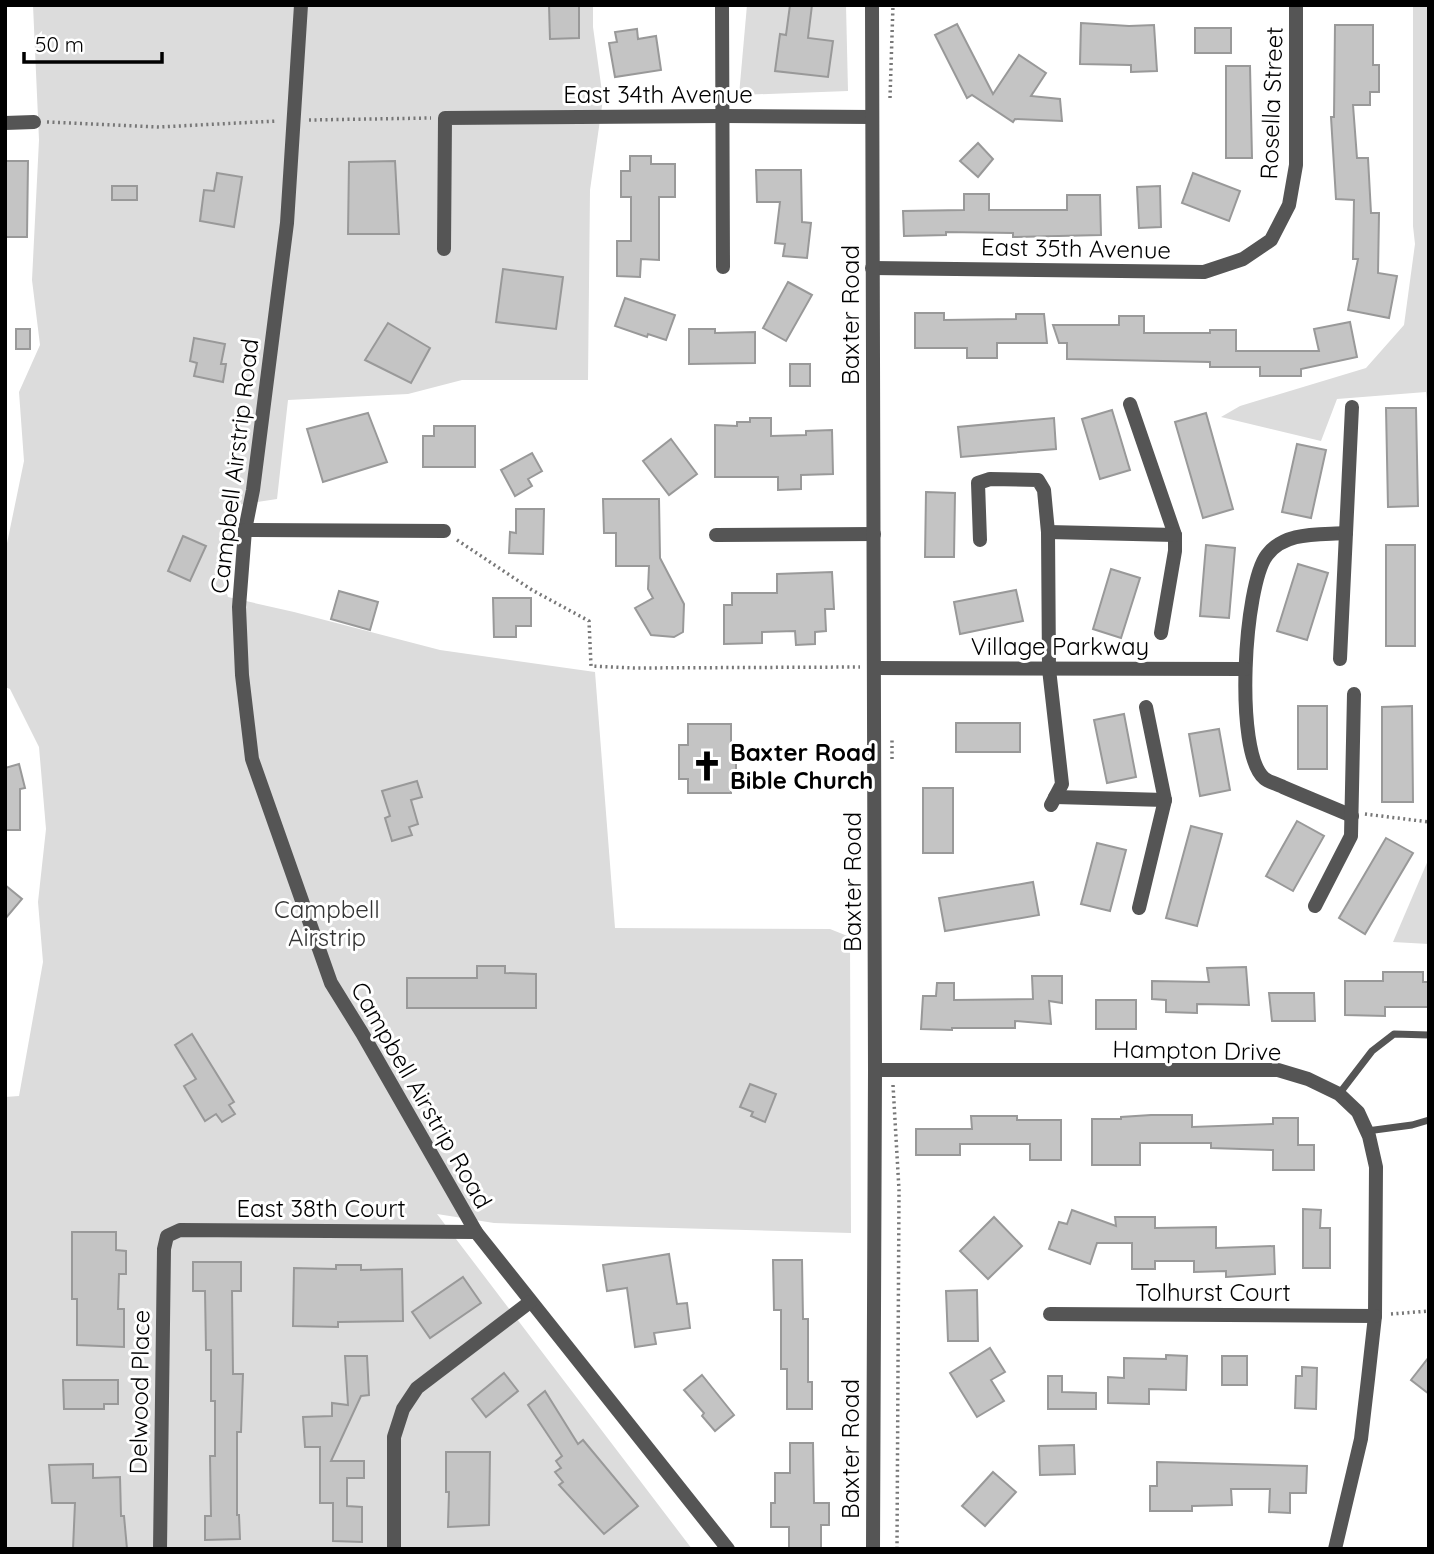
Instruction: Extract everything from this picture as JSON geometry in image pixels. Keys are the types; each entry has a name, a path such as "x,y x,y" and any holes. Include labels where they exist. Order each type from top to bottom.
{"street":[{"name":"Campbell Airstrip Road","path":"301,5 287,223 253,490 245,530 239,607 242,675 253,759 331,984 476,1232 728,1549"},
{"path":"722,5 723,267"},
{"name":"Baxter Road","path":"872,5 875,1070 873,1549"},
{"name":"Rosella Street","path":"1271,240 1289,205 1296,165 1296,5"},
{"name":"East 34th Avenue","path":"444,118 872,117"},
{"path":"444,118 444,249"},
{"path":"5,123 34,122"},
{"name":"East 35th Avenue","path":"872,268 1204,272 1243,259 1271,240"},
{"path":"1130,404 1175,535 1175,551 1161,633"},
{"path":"1340,659 1352,407"},
{"path":"980,540 978,483 990,479 1038,480 1044,490 1048,532 1049,669 1062,784 1053,801 1166,800"},
{"path":"245,530 444,531"},
{"path":"1048,532 1175,535"},
{"path":"1346,533 1284,540 1266,556 1256,584 1245,670 1246,729 1253,758 1264,778 1352,816"},
{"path":"716,535 874,534"},
{"name":"Village Parkway","path":"874,668 1245,670"},
{"path":"1315,906 1351,836 1354,694"},
{"path":"1139,908 1166,800 1146,707"},
{"name":"Hampton Drive","path":"875,1070 1278,1070 1308,1079 1339,1094 1358,1112 1367,1131 1376,1167 1375,1316 1361,1439 1335,1549"},
{"name":"East 38th Court","path":"167,1236 180,1230 476,1232"},
{"name":"Delwood Place","path":"160,1549 164,1249 167,1236"},
{"path":"394,1549 394,1437 403,1409 417,1388 530,1302"},
{"name":"Tolhurst Court","path":"1050,1314 1375,1316"}],"lane":[{"path":"1339,1094 1372,1051 1394,1034 1429,1035"},
{"path":"1367,1131 1429,1120"}],"path":[{"path":"890,104 893,5"},
{"path":"34,122 159,127 444,118"},
{"path":"444,531 532,590 589,621 591,666 874,668"},
{"path":"891,765 892,730"},
{"path":"1352,816 1367,813 1429,822"},
{"path":"893,1070 899,1189 897,1549"},
{"path":"1375,1316 1429,1311"}],"green space":[{"name":"Campbell Airstrip","path":"33,5 593,5 593,27 603,99 590,190 588,380 462,380 408,394 288,400 277,499 238,505 221,575 228,597 440,650 595,672 615,928 830,929 850,937 851,1233 494,1223 437,1214 692,1549 5,1549 5,1097 19,1096 43,962 38,902 46,829 39,747 10,689 5,687 5,553 24,461 19,392 40,345 32,280 39,140"},
{"path":"747,5 846,5 848,91 739,95"},
{"path":"1413,5 1429,5 1429,418 1426,392 1337,399 1321,441 1221,417 1240,406 1366,368 1404,325 1415,244"},
{"path":"1429,858 1429,944 1393,942"}],"building":[{"path":"549,5 579,5 579,38 550,39"},
{"path":"790,5 812,5 808,38 833,41 828,77 775,71 780,34 786,35"},
{"path":"1081,23 1154,25 1157,71 1131,72 1131,65 1080,64"},
{"path":"957,24 993,94 1019,55 1046,73 1031,96 1060,99 1062,121 1015,119 1013,122 972,95 967,98 935,35"},
{"path":"1335,25 1373,25 1373,65 1379,65 1379,92 1370,92 1370,105 1353,105 1357,158 1368,158 1371,213 1379,213 1378,273 1397,276 1389,318 1348,310 1358,259 1353,259 1354,200 1336,199 1331,117 1334,117"},
{"path":"1195,28 1231,28 1231,53 1195,53"},
{"path":"637,29 638,39 656,36 661,70 615,77 609,43 617,42 615,32"},
{"path":"1226,66 1250,66 1252,158 1226,158"},
{"path":"978,143 993,159 978,177 960,161"},
{"path":"630,156 651,156 651,164 675,164 675,197 659,197 659,260 641,259 640,277 617,276 617,241 631,241 631,197 621,197 621,171 630,171"},
{"path":"5,161 28,161 27,237 5,237"},
{"path":"395,161 399,234 348,234 349,162"},
{"path":"756,170 801,170 802,222 811,223 807,258 783,256 785,244 775,243 780,202 757,202"},
{"path":"217,173 242,177 234,227 200,221 204,190 214,191"},
{"path":"1193,173 1240,191 1229,221 1182,203"},
{"path":"112,186 137,186 137,200 112,200"},
{"path":"1160,186 1161,227 1139,228 1137,187"},
{"path":"964,194 989,194 989,210 1067,210 1067,195 1100,195 1101,235 1013,237 1013,233 946,232 946,235 904,236 903,211 964,210"},
{"path":"503,269 563,277 556,329 496,322"},
{"path":"788,282 812,295 786,341 763,328"},
{"path":"625,298 675,315 666,340 648,334 647,337 615,326"},
{"path":"915,313 944,313 944,320 1016,319 1016,314 1044,314 1047,343 997,343 997,358 967,358 967,348 915,348"},
{"path":"1119,316 1144,316 1144,333 1210,333 1210,330 1236,330 1236,351 1319,351 1314,329 1350,322 1357,357 1301,369 1301,376 1260,376 1260,367 1210,367 1210,362 1067,359 1067,343 1059,343 1053,325 1119,325"},
{"path":"388,323 430,348 411,383 365,360"},
{"path":"16,329 30,329 30,349 16,349"},
{"path":"689,329 715,329 715,333 755,332 755,363 689,364"},
{"path":"194,338 225,344 221,364 226,364 223,382 194,376 197,363 190,361"},
{"path":"790,364 810,364 810,386 790,386"},
{"path":"1386,408 1416,408 1418,506 1388,507"},
{"path":"1112,410 1130,470 1100,479 1082,419"},
{"path":"368,413 387,462 323,482 307,429"},
{"path":"1206,413 1233,509 1203,518 1175,422"},
{"path":"750,418 771,418 771,436 806,435 806,431 832,430 833,474 801,475 801,489 778,490 778,477 715,477 715,425 737,426 737,422 750,422"},
{"path":"1054,418 1056,449 961,457 958,427"},
{"path":"434,426 475,426 475,467 423,467 423,436 434,436"},
{"path":"671,439 697,474 669,495 643,461"},
{"path":"1297,444 1326,450 1311,518 1282,512"},
{"path":"532,453 542,471 528,479 532,486 515,496 501,470"},
{"path":"926,492 955,493 954,557 925,557"},
{"path":"603,499 659,499 660,558 684,604 683,632 674,637 651,635 635,608 653,598 648,589 649,566 616,566 616,533 604,533"},
{"path":"516,509 544,509 543,554 509,553 510,532 516,533"},
{"path":"183,536 206,546 190,581 168,571"},
{"path":"1206,545 1235,548 1229,618 1200,616"},
{"path":"1386,545 1415,545 1415,646 1386,646"},
{"path":"1298,564 1328,573 1307,640 1277,631"},
{"path":"1111,569 1140,578 1121,638 1093,629"},
{"path":"832,572 834,609 825,609 826,631 815,632 815,644 796,645 795,631 762,632 762,643 724,644 724,605 732,605 732,593 777,593 777,574"},
{"path":"1016,590 1023,621 960,634 954,602"},
{"path":"339,591 378,602 370,630 331,619"},
{"path":"493,598 531,598 531,626 516,626 516,637 494,637"},
{"path":"1298,706 1327,706 1327,769 1298,769"},
{"path":"1412,706 1413,802 1382,802 1382,707"},
{"path":"1124,714 1136,777 1107,783 1094,720"},
{"path":"956,723 1020,723 1020,752 956,752"},
{"name":"Baxter Road Bible Church","path":"688,724 731,724 731,753 736,753 736,784 731,784 731,793 688,793 688,779 679,779 679,745 688,745"},
{"path":"1219,729 1230,790 1200,796 1189,734"},
{"path":"19,764 25,788 20,789 20,830 5,830 5,768"},
{"path":"417,781 422,797 411,800 418,824 409,827 412,835 392,841 385,818 390,816 382,791"},
{"path":"923,788 953,788 953,853 923,853"},
{"path":"1297,821 1324,836 1293,891 1266,876"},
{"path":"1191,826 1222,834 1197,926 1166,918"},
{"path":"1386,838 1413,853 1365,934 1339,918"},
{"path":"1097,843 1126,850 1110,911 1081,904"},
{"path":"1033,882 1039,915 945,931 939,898"},
{"path":"5,885 22,899 5,919"},
{"path":"477,966 505,966 505,973 536,974 536,1008 407,1008 407,978 477,978"},
{"path":"1246,967 1249,1005 1197,1004 1197,1013 1166,1012 1166,1000 1152,999 1152,981 1209,982 1207,968"},
{"path":"1383,972 1423,972 1423,982 1429,982 1429,1007 1385,1007 1385,1016 1345,1015 1345,981 1383,981"},
{"path":"1032,976 1062,976 1062,1003 1049,1001 1051,1024 1015,1021 1015,1028 921,1029 923,996 936,996 937,983 954,983 954,1000 1033,999"},
{"path":"1269,993 1314,993 1315,1021 1272,1021"},
{"path":"1096,1000 1136,1000 1136,1029 1096,1029"},
{"path":"192,1034 234,1102 229,1105 235,1114 222,1122 216,1114 205,1121 184,1086 196,1079 175,1045"},
{"path":"750,1084 776,1094 765,1122 751,1116 753,1112 740,1107"},
{"path":"1192,1115 1192,1127 1273,1124 1273,1118 1298,1118 1298,1145 1314,1145 1314,1170 1273,1170 1273,1150 1211,1148 1211,1143 1140,1143 1140,1165 1092,1165 1092,1119"},
{"path":"971,1116 1061,1120 1061,1160 1030,1160 1030,1144 960,1144 960,1155 916,1155 916,1129 972,1129"},
{"path":"1303,1209 1321,1210 1320,1228 1330,1228 1330,1268 1303,1268"},
{"path":"1072,1210 1116,1226 1115,1217 1155,1217 1155,1228 1216,1227 1216,1248 1274,1246 1275,1274 1226,1277 1226,1271 1194,1272 1194,1261 1155,1261 1155,1269 1132,1269 1132,1243 1097,1243 1090,1264 1049,1249 1059,1222 1067,1224"},
{"path":"994,1217 1022,1246 988,1279 960,1251"},
{"path":"72,1232 116,1232 116,1250 126,1251 126,1274 119,1274 118,1309 124,1309 124,1347 77,1345 77,1299 72,1299"},
{"path":"669,1254 677,1304 687,1303 690,1328 654,1333 656,1344 635,1347 627,1288 607,1291 603,1265"},
{"path":"773,1260 802,1260 803,1319 808,1319 808,1382 812,1382 812,1409 787,1409 787,1369 781,1369 781,1310 774,1310"},
{"path":"193,1262 241,1262 241,1291 232,1291 233,1374 243,1374 241,1432 237,1432 237,1515 240,1539 205,1540 205,1516 211,1516 210,1456 215,1456 215,1401 211,1401 211,1350 206,1350 205,1291 193,1291"},
{"path":"336,1265 361,1265 361,1270 402,1269 403,1321 338,1322 338,1327 293,1326 294,1268 336,1269"},
{"path":"463,1277 481,1303 430,1338 412,1312"},
{"path":"977,1290 978,1341 948,1341 946,1291"},
{"path":"990,1348 1005,1372 991,1380 1004,1401 977,1417 950,1373"},
{"path":"1166,1355 1187,1356 1186,1390 1149,1389 1149,1404 1108,1403 1108,1377 1124,1378 1124,1358 1166,1359"},
{"path":"345,1356 367,1356 369,1395 361,1396 331,1461 364,1461 364,1478 347,1478 347,1506 362,1507 362,1542 333,1541 333,1503 320,1503 320,1447 305,1447 303,1417 332,1416 332,1403 348,1405"},
{"path":"1222,1356 1247,1356 1247,1385 1222,1385"},
{"path":"1429,1357 1429,1394 1411,1380"},
{"path":"1302,1367 1317,1368 1316,1409 1295,1408 1296,1376 1302,1376"},
{"path":"504,1373 518,1391 486,1417 472,1399"},
{"path":"702,1375 734,1415 715,1431 684,1390"},
{"path":"1048,1376 1062,1376 1062,1392 1096,1393 1096,1409 1048,1409"},
{"path":"63,1380 118,1380 118,1404 104,1404 104,1409 64,1409"},
{"path":"545,1391 578,1444 583,1440 638,1506 604,1534 559,1485 563,1482 555,1472 561,1468 556,1461 562,1456 528,1405"},
{"path":"790,1443 813,1443 814,1503 829,1503 829,1525 821,1525 821,1549 789,1549 789,1527 771,1527 771,1503 775,1503 775,1473 790,1473"},
{"path":"1074,1445 1075,1474 1040,1475 1039,1446"},
{"path":"446,1452 490,1452 489,1525 448,1527"},
{"path":"1157,1462 1307,1466 1306,1493 1290,1493 1290,1513 1269,1512 1270,1489 1231,1489 1232,1505 1192,1506 1192,1511 1150,1511 1150,1486 1157,1486"},
{"path":"93,1464 93,1478 120,1477 121,1516 124,1516 127,1549 73,1549 75,1503 52,1503 49,1465"},
{"path":"993,1472 1016,1492 985,1526 962,1506"}],"place":[{"name":"Baxter Road Bible Church","path":"707,766"}]}
